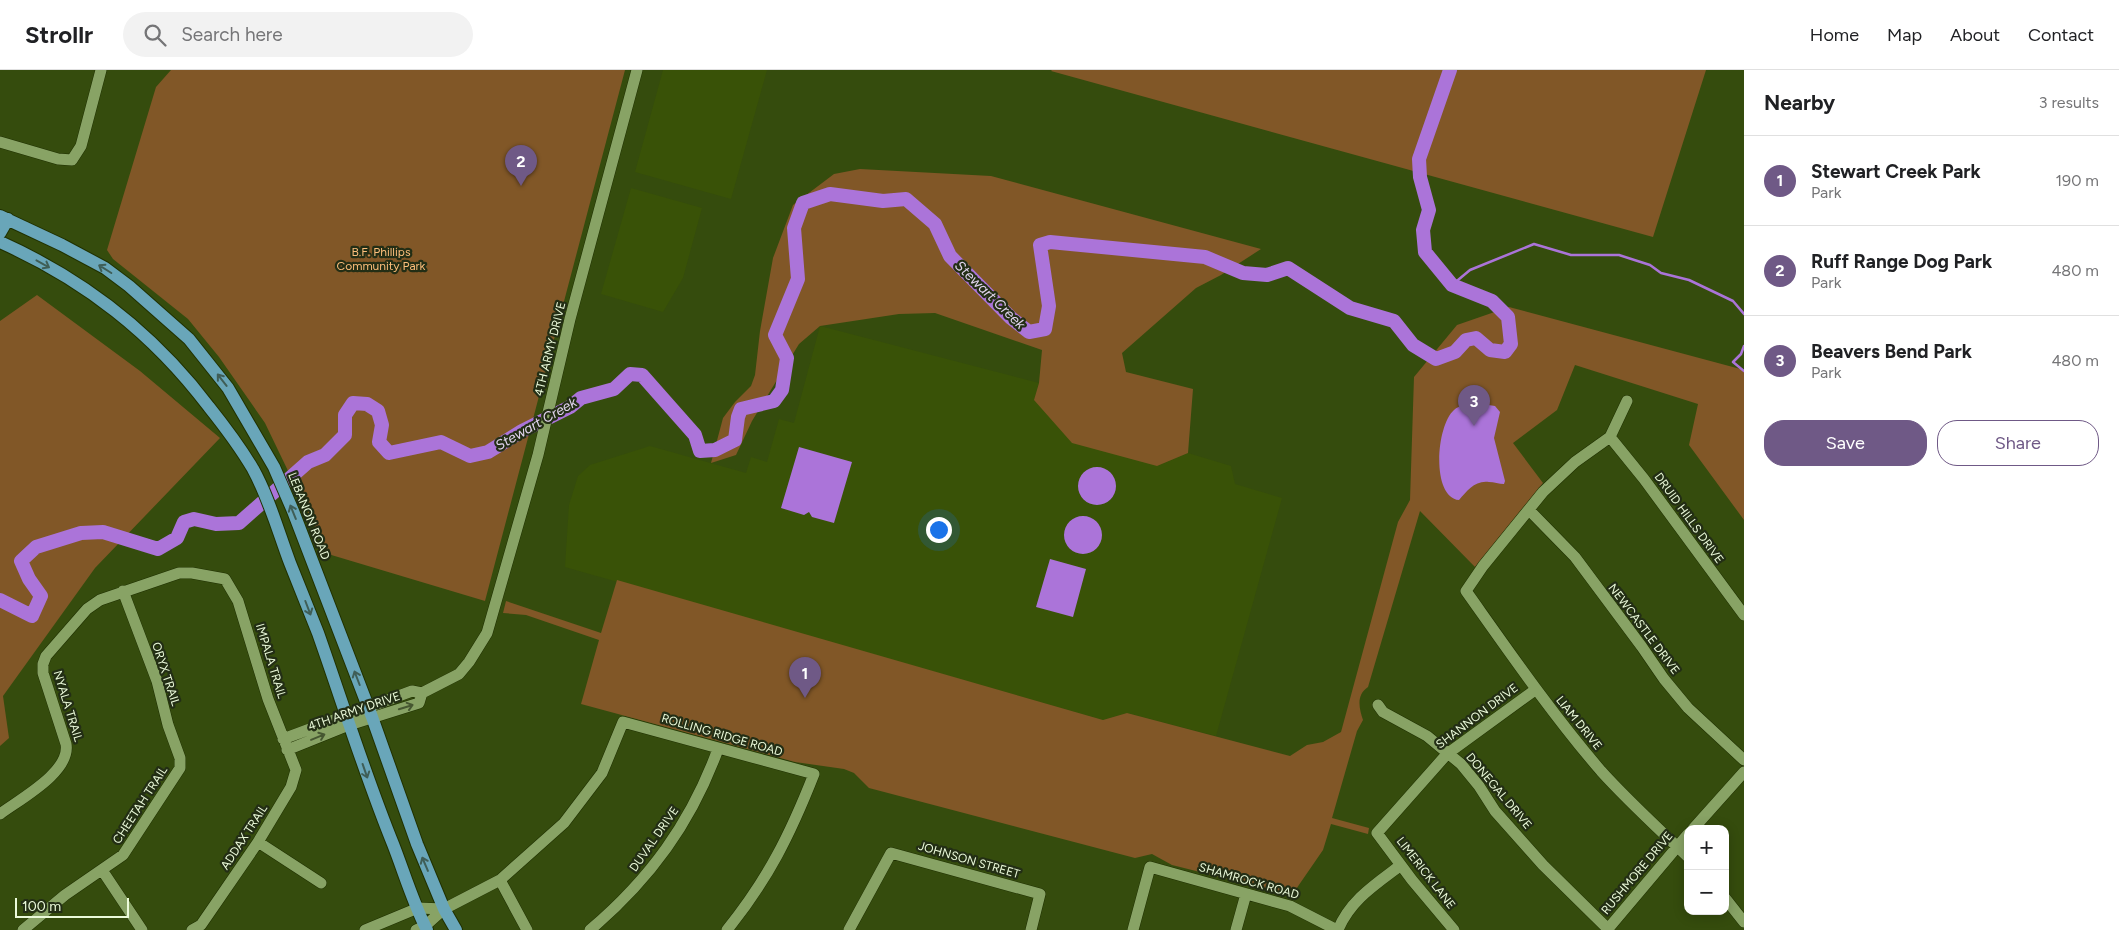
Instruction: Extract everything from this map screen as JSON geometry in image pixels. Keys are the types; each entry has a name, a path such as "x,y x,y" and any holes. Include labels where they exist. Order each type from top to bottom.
{"main road":[{"path":"0,233 4,217"},
{"name":"LEBANON ROAD","path":"4,217 62,244 105,268 129,286 189,339 228,388 274,467 311,557 370,712 417,844 444,908 456,930"},
{"path":"0,242 21,251 86,287 111,306 170,358 230,434 253,469 268,501 317,632 378,807 418,908 423,929"}],"street":[{"path":"0,142 58,159 72,160 81,146 101,70"},
{"name":"4TH ARMY DRIVE","path":"285,745 370,712 419,703 422,692 459,674 481,644 497,602 524,505 637,70"},
{"path":"1529,510 1558,476 1610,437 1627,401"},
{"name":"DRUID HILLS DRIVE","path":"1610,437 1644,479 1744,615"},
{"name":"LIAM DRIVE","path":"1529,510 1483,566 1466,591 1535,690 1603,773 1684,853"},
{"name":"NEWCASTLE DRIVE","path":"1529,510 1575,557 1664,679 1688,708 1744,760"},
{"name":"IMPALA TRAIL","path":"123,592 179,573 219,577 227,581 238,601 268,699 285,745"},
{"name":"NYALA TRAIL","path":"0,814 49,779 66,753 66,744 42,666 46,656 89,607 100,600 123,592"},
{"name":"ORYX TRAIL","path":"123,592 157,681 180,765"},
{"name":"SHANNON DRIVE","path":"1377,833 1447,754 1535,690"},
{"name":"DONEGAL DRIVE","path":"1378,705 1383,712 1436,742 1447,754 1461,764 1479,786 1495,812 1543,865 1608,930"},
{"name":"ROLLING RIDGE ROAD","path":"500,880 564,823 576,809 602,773 623,722 814,774 795,824 781,852 750,902 727,930"},
{"name":"ADDAX TRAIL","path":"192,930 201,925 258,842 291,787 296,770 285,745"},
{"name":"DUVAL DRIVE","path":"590,930 645,878 683,825 707,779 718,749"},
{"name":"CHEETAH TRAIL","path":"24,930 65,895 125,854 178,774 180,765"},
{"path":"1697,825 1744,772"},
{"name":"LIMERICK LANE","path":"1377,833 1454,930"},
{"name":"RUSHMORE DRIVE","path":"1608,930 1684,838"},
{"path":"258,842 321,883"},
{"name":"JOHNSON STREET","path":"849,930 891,853 1040,894 1031,930"},
{"path":"1338,930 1346,914 1357,900 1401,865"},
{"name":"SHAMROCK ROAD","path":"1133,930 1150,867 1278,902 1302,911 1338,930"},
{"path":"102,870 142,930"},
{"path":"423,929 444,908 500,880 527,930"},
{"path":"1236,930 1246,894"},
{"path":"1729,903 1744,922"},
{"path":"365,930 418,908 444,908"}],"shaded area":[{"path":"663,70 767,70 731,199 635,172"},
{"path":"631,188 702,208 683,278 663,312 601,294"},
{"path":"820,326 1039,383 1034,400 1157,466 1188,453 1231,466 1235,484 1282,498 1216,736 1127,713 1103,720 565,567 569,505 578,476 590,465 650,446 746,473 751,457 767,462 779,419 794,423"},
{"path":"1476,403 1495,406 1500,412 1494,438 1505,481 1504,484 1484,482 1475,484 1459,500 1450,496 1444,487 1440,474 1440,445 1443,430 1454,410 1461,406"},
{"path":"799,447 852,462 834,523 812,517 809,512 804,515 781,508"},
{"path":"1097,467 1110,473 1116,486 1110,499 1097,505 1084,499 1078,486 1084,473"},
{"path":"1083,516 1096,522 1102,535 1096,548 1083,554 1070,548 1064,535 1070,522"},
{"path":"1050,559 1086,569 1073,617 1036,607"}],"green space":[{"name":"B.F. Phillips Community Park","path":"171,70 625,70 485,601 328,554 265,423 219,357 188,319 113,259 107,250 156,87"},
{"path":"1052,70 1706,70 1653,237"},
{"path":"860,169 991,176 1261,249 1221,275 1196,288 1122,353 1126,372 1193,389 1188,453 1157,466 1072,443 1034,400 1039,383 1042,350 935,313 899,314 820,326 799,344 752,421 736,455 711,463 723,418 735,402 751,386 755,375 760,331 773,258 793,205 834,174"},
{"path":"37,295 140,371 220,438 95,568 3,696 9,738 0,746 0,321"},
{"path":"1509,307 1744,370 1744,520 1689,445 1698,404 1575,365 1557,410 1513,443 1543,483 1475,567 1420,511 1368,687 1360,698 1363,720 1357,731 1332,818 1369,828 1368,834 1331,824 1323,850 1292,895 1172,865 1152,854 1135,858 869,788 854,773 844,769 795,762 581,704 599,640 526,615 503,613 506,601 601,633 617,580 1103,720 1127,713 1290,756 1307,745 1323,742 1341,732 1398,522 1410,500 1414,377 1457,325"}],"waterway":[{"name":"Stewart Creek","path":"0,600 32,616 41,596 29,579 21,561 36,547 81,533 103,532 158,549 177,538 184,522 194,519 216,524 239,523 308,462 325,455 345,435 345,415 353,403 367,404 378,411 382,425 379,442 389,453 441,442 470,456 488,452 522,431 570,407 581,398 614,389 630,374 642,375 695,435 700,451 715,450 735,440 741,409 774,401 782,390 787,358 775,335 798,279 794,228 803,203 830,194 883,201 906,199 935,224 950,256 1011,318 1029,332 1045,329 1049,306 1040,245 1050,242 1205,257 1243,273 1267,275 1288,268 1350,308 1394,321 1413,345 1436,359 1455,352 1466,340 1476,338 1490,350 1505,352 1511,344 1508,317 1492,301 1452,285 1425,252 1423,230 1429,210 1420,177 1419,159 1450,70"},
{"path":"1452,285 1470,270 1534,244 1571,255 1619,255 1650,265 1661,273 1689,280 1733,301 1744,314"},
{"path":"1744,346 1741,354 1733,362 1744,371"}],"place":[{"name":"Ruff Range Dog Park","path":"521,186"},
{"name":"Beavers Bend Park","path":"1474,426"},
{"name":"Stewart Creek Park","path":"805,698"}]}
